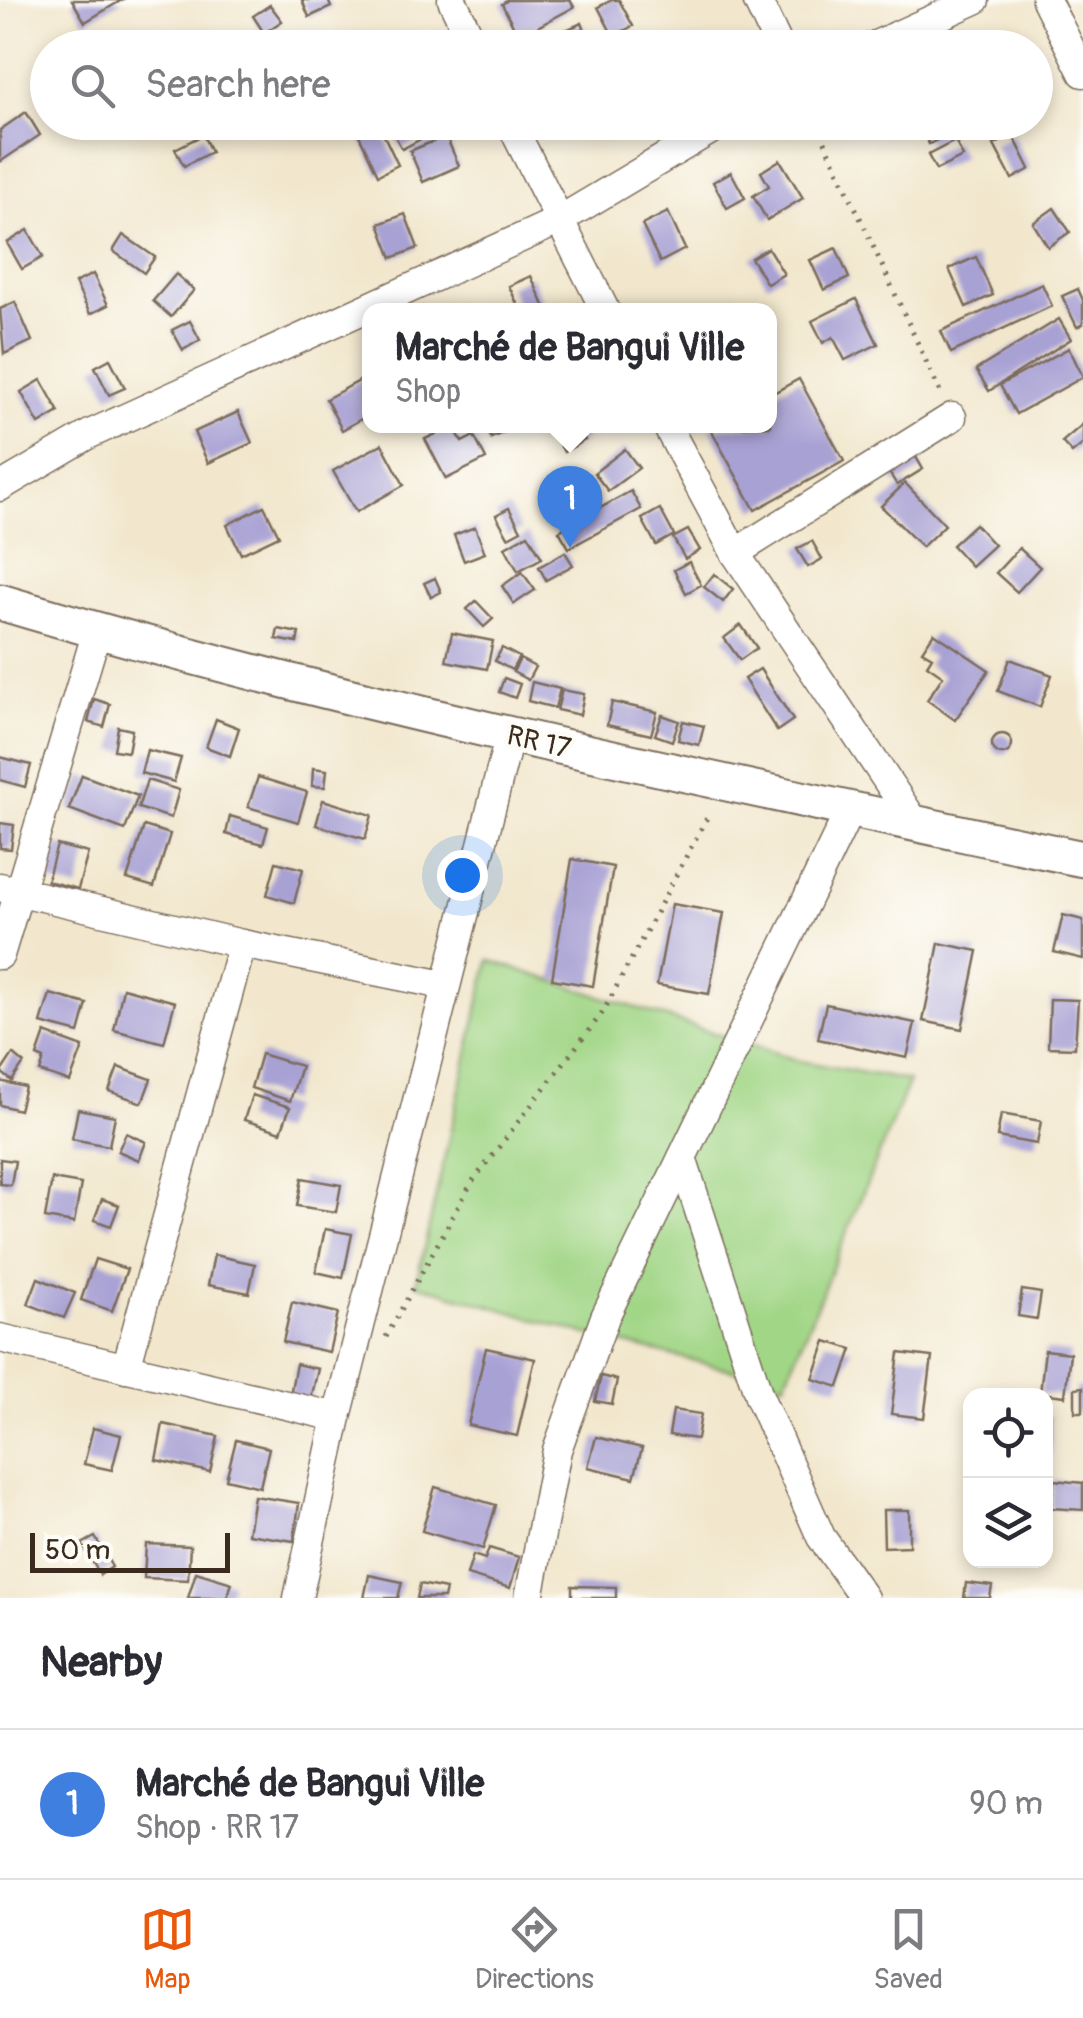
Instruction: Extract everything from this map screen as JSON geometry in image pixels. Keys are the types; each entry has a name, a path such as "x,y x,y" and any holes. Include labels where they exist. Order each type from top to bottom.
{"main road":[{"name":"RR 17","path":"0,602 98,631 510,734 1083,859"}],"street":[{"path":"452,0 466,30"},
{"path":"757,0 771,30"},
{"path":"909,30 975,0"},
{"path":"1046,0 1083,73"},
{"path":"519,140 601,303"},
{"path":"379,303 558,222 694,140"},
{"path":"0,487 90,434 362,311"},
{"path":"735,553 952,417"},
{"path":"671,433 735,553 916,824"},
{"path":"0,955 10,890 98,631"},
{"path":"298,1598 337,1417 510,734"},
{"path":"529,1598 564,1430 614,1294 850,810"},
{"path":"10,890 242,944 444,985"},
{"path":"126,1368 242,944"},
{"path":"682,1158 759,1396 821,1537 864,1598"},
{"path":"0,1338 337,1417"}],"path":[{"path":"824,140 952,417"},
{"path":"385,1339 472,1182 603,1012 726,783"}],"green space":[{"path":"489,960 800,1061 909,1081 785,1383 581,1333 416,1284"}],"building":[{"path":"72,0 122,0 85,22"},
{"path":"302,0 328,0 331,7 309,17"},
{"path":"508,0 570,0 574,7 532,30 515,30 502,4"},
{"path":"619,0 633,26 610,30 598,7"},
{"path":"270,5 282,21 262,30 253,16"},
{"path":"582,23 585,30 566,30"},
{"path":"26,112 33,140 0,162 0,130"},
{"path":"193,140 205,140 211,152 184,166 175,149"},
{"path":"361,140 386,140 398,165 378,175"},
{"path":"397,140 419,140 402,149"},
{"path":"436,140 448,140 459,166 423,182 410,151"},
{"path":"1016,140 1030,169 1012,179 994,145"},
{"path":"955,141 963,157 936,170 928,155"},
{"path":"780,160 803,198 767,220 753,196 769,186 761,172"},
{"path":"731,172 745,198 727,208 713,182"},
{"path":"1054,208 1070,232 1048,247 1033,223"},
{"path":"668,212 685,249 660,262 642,225"},
{"path":"405,214 418,248 392,258 379,224"},
{"path":"28,230 43,257 22,269 7,243"},
{"path":"123,235 155,257 144,273 113,251"},
{"path":"768,248 784,274 767,284 751,258"},
{"path":"836,248 849,278 824,290 810,260"},
{"path":"976,257 993,295 966,307 949,269"},
{"path":"93,274 108,305 90,314 75,283"},
{"path":"176,274 194,290 171,317 153,301"},
{"path":"531,276 543,303 517,303 509,286"},
{"path":"1042,284 1052,306 951,353 941,331"},
{"path":"1078,289 1083,300 1083,324 1077,327 1062,296"},
{"path":"856,299 878,344 845,360 833,337 823,343 812,321"},
{"path":"15,302 32,341 4,354 0,309"},
{"path":"1059,319 1071,339 989,391 976,370"},
{"path":"190,321 200,340 183,350 172,330"},
{"path":"1069,348 1083,377 1016,414 1000,385"},
{"path":"110,359 125,388 109,395 95,367"},
{"path":"799,379 844,461 755,510 713,433 777,433 777,391"},
{"path":"41,380 59,412 39,424 21,392"},
{"path":"362,380 362,419 342,430 326,399"},
{"path":"238,412 252,443 208,463 194,432"},
{"path":"1083,424 1083,444 1072,453 1062,442"},
{"path":"438,433 458,433 462,442 474,436 486,459 446,479 425,439"},
{"path":"553,433 581,433 585,440 564,452"},
{"path":"382,444 404,485 356,512 333,471"},
{"path":"625,449 639,468 608,491 594,473"},
{"path":"913,452 923,469 897,485 886,468"},
{"path":"577,478 586,494 573,501 564,485"},
{"path":"905,483 945,525 922,547 881,506"},
{"path":"631,491 641,509 569,548 559,531"},
{"path":"264,506 279,536 241,554 227,525"},
{"path":"509,508 521,530 508,537 496,515"},
{"path":"660,509 674,535 656,545 642,519"},
{"path":"975,524 994,545 971,566 952,545"},
{"path":"475,527 485,553 464,561 454,535"},
{"path":"688,530 700,550 685,559 673,538"},
{"path":"528,534 542,558 518,571 505,547"},
{"path":"812,541 822,559 808,567 797,549"},
{"path":"1019,548 1040,567 1017,592 996,573"},
{"path":"565,552 573,565 546,580 539,567"},
{"path":"689,562 701,585 686,593 674,570"},
{"path":"522,572 535,590 514,604 502,586"},
{"path":"714,574 733,589 723,602 704,587"},
{"path":"435,578 441,592 431,597 424,583"},
{"path":"476,601 493,619 484,627 467,609"},
{"path":"741,625 757,648 740,660 724,638"},
{"path":"278,629 299,633 297,643 276,639"},
{"path":"452,633 493,641 487,669 446,661"},
{"path":"934,633 989,670 955,720 927,700 943,676 927,665 932,657 922,651"},
{"path":"502,648 519,657 512,670 495,661"},
{"path":"520,659 535,667 528,680 513,672"},
{"path":"1010,659 1052,675 1040,707 998,691"},
{"path":"760,669 793,720 777,731 744,679"},
{"path":"504,678 520,684 515,698 499,692"},
{"path":"532,682 560,689 555,708 528,701"},
{"path":"562,690 584,694 580,715 557,710"},
{"path":"94,699 110,704 104,727 88,722"},
{"path":"612,702 657,712 651,735 607,725"},
{"path":"662,715 679,721 672,741 655,735"},
{"path":"216,719 239,728 230,756 206,747"},
{"path":"683,721 704,726 699,745 678,740"},
{"path":"118,727 132,730 128,752 114,750"},
{"path":"1002,734 1012,744 1002,754 992,744"},
{"path":"147,750 181,758 174,782 141,773"},
{"path":"0,757 31,765 25,787 0,780"},
{"path":"313,768 327,770 325,787 312,786"},
{"path":"82,775 138,796 125,830 69,809"},
{"path":"258,777 307,792 298,822 248,807"},
{"path":"147,780 179,790 171,818 138,808"},
{"path":"323,800 372,815 365,839 316,825"},
{"path":"230,816 268,827 263,844 226,834"},
{"path":"0,823 14,825 11,849 0,848"},
{"path":"144,826 170,834 154,887 127,879"},
{"path":"57,845 88,853 78,889 47,881"},
{"path":"572,859 613,867 593,986 552,979"},
{"path":"276,862 303,869 294,903 267,895"},
{"path":"672,904 724,913 709,994 657,985"},
{"path":"1063,915 1083,920 1083,959 1054,952"},
{"path":"939,943 978,951 962,1029 923,1021"},
{"path":"123,988 175,1002 164,1043 114,1030"},
{"path":"50,994 87,1004 79,1033 41,1023"},
{"path":"1050,999 1078,1000 1075,1048 1048,1047"},
{"path":"826,1004 915,1023 907,1058 818,1039"},
{"path":"45,1033 83,1047 70,1082 40,1072 44,1059 37,1056"},
{"path":"13,1054 24,1063 12,1081 1,1072"},
{"path":"261,1054 301,1066 290,1101 251,1088"},
{"path":"118,1067 151,1079 142,1103 109,1091"},
{"path":"0,1081 25,1087 19,1110 0,1105"},
{"path":"252,1095 290,1107 281,1132 244,1120"},
{"path":"78,1109 115,1116 109,1146 72,1139"},
{"path":"1001,1114 1041,1121 1037,1144 997,1137"},
{"path":"126,1133 146,1142 139,1160 118,1151"},
{"path":"0,1159 15,1161 11,1185 0,1184"},
{"path":"302,1178 341,1185 336,1212 297,1206"},
{"path":"52,1179 81,1184 74,1223 45,1218"},
{"path":"102,1199 119,1205 111,1226 94,1220"},
{"path":"325,1229 352,1234 343,1278 316,1272"},
{"path":"214,1255 255,1264 249,1293 208,1285"},
{"path":"95,1259 127,1269 112,1311 81,1300"},
{"path":"38,1278 75,1293 64,1318 28,1304"},
{"path":"1022,1290 1041,1293 1037,1319 1018,1316"},
{"path":"292,1302 338,1313 329,1352 283,1342"},
{"path":"826,1341 852,1349 839,1387 813,1379"},
{"path":"486,1348 535,1359 517,1436 468,1425"},
{"path":"1045,1350 1070,1353 1065,1396 1053,1395 1053,1388 1041,1388"},
{"path":"899,1353 932,1357 924,1418 891,1414"},
{"path":"296,1364 318,1369 311,1399 290,1395"},
{"path":"601,1376 617,1380 612,1404 595,1401"},
{"path":"1083,1387 1083,1412 1075,1412 1075,1388"},
{"path":"673,1410 701,1414 697,1439 669,1435"},
{"path":"163,1424 218,1436 210,1472 156,1460"},
{"path":"93,1428 121,1435 112,1470 84,1464"},
{"path":"596,1437 642,1448 634,1478 588,1467"},
{"path":"236,1440 269,1448 260,1487 226,1479"},
{"path":"1054,1480 1083,1483 1083,1510 1053,1508"},
{"path":"435,1487 496,1505 483,1549 422,1531"},
{"path":"254,1496 299,1503 294,1541 248,1534"},
{"path":"883,1510 909,1510 909,1546 884,1547"},
{"path":"95,1537 112,1567 100,1575 82,1544"},
{"path":"146,1544 190,1546 188,1580 144,1578"},
{"path":"489,1548 519,1557 510,1588 467,1575 473,1555 485,1559"},
{"path":"196,1572 232,1583 227,1598 188,1598"},
{"path":"369,1575 402,1582 398,1598 364,1598"},
{"path":"966,1583 992,1586 990,1598 964,1598"},
{"path":"420,1584 446,1589 444,1598 417,1598"},
{"path":"572,1586 616,1587 616,1598 572,1598"}],"place":[{"name":"Marché de Bangui Ville","path":"570,548"}]}
